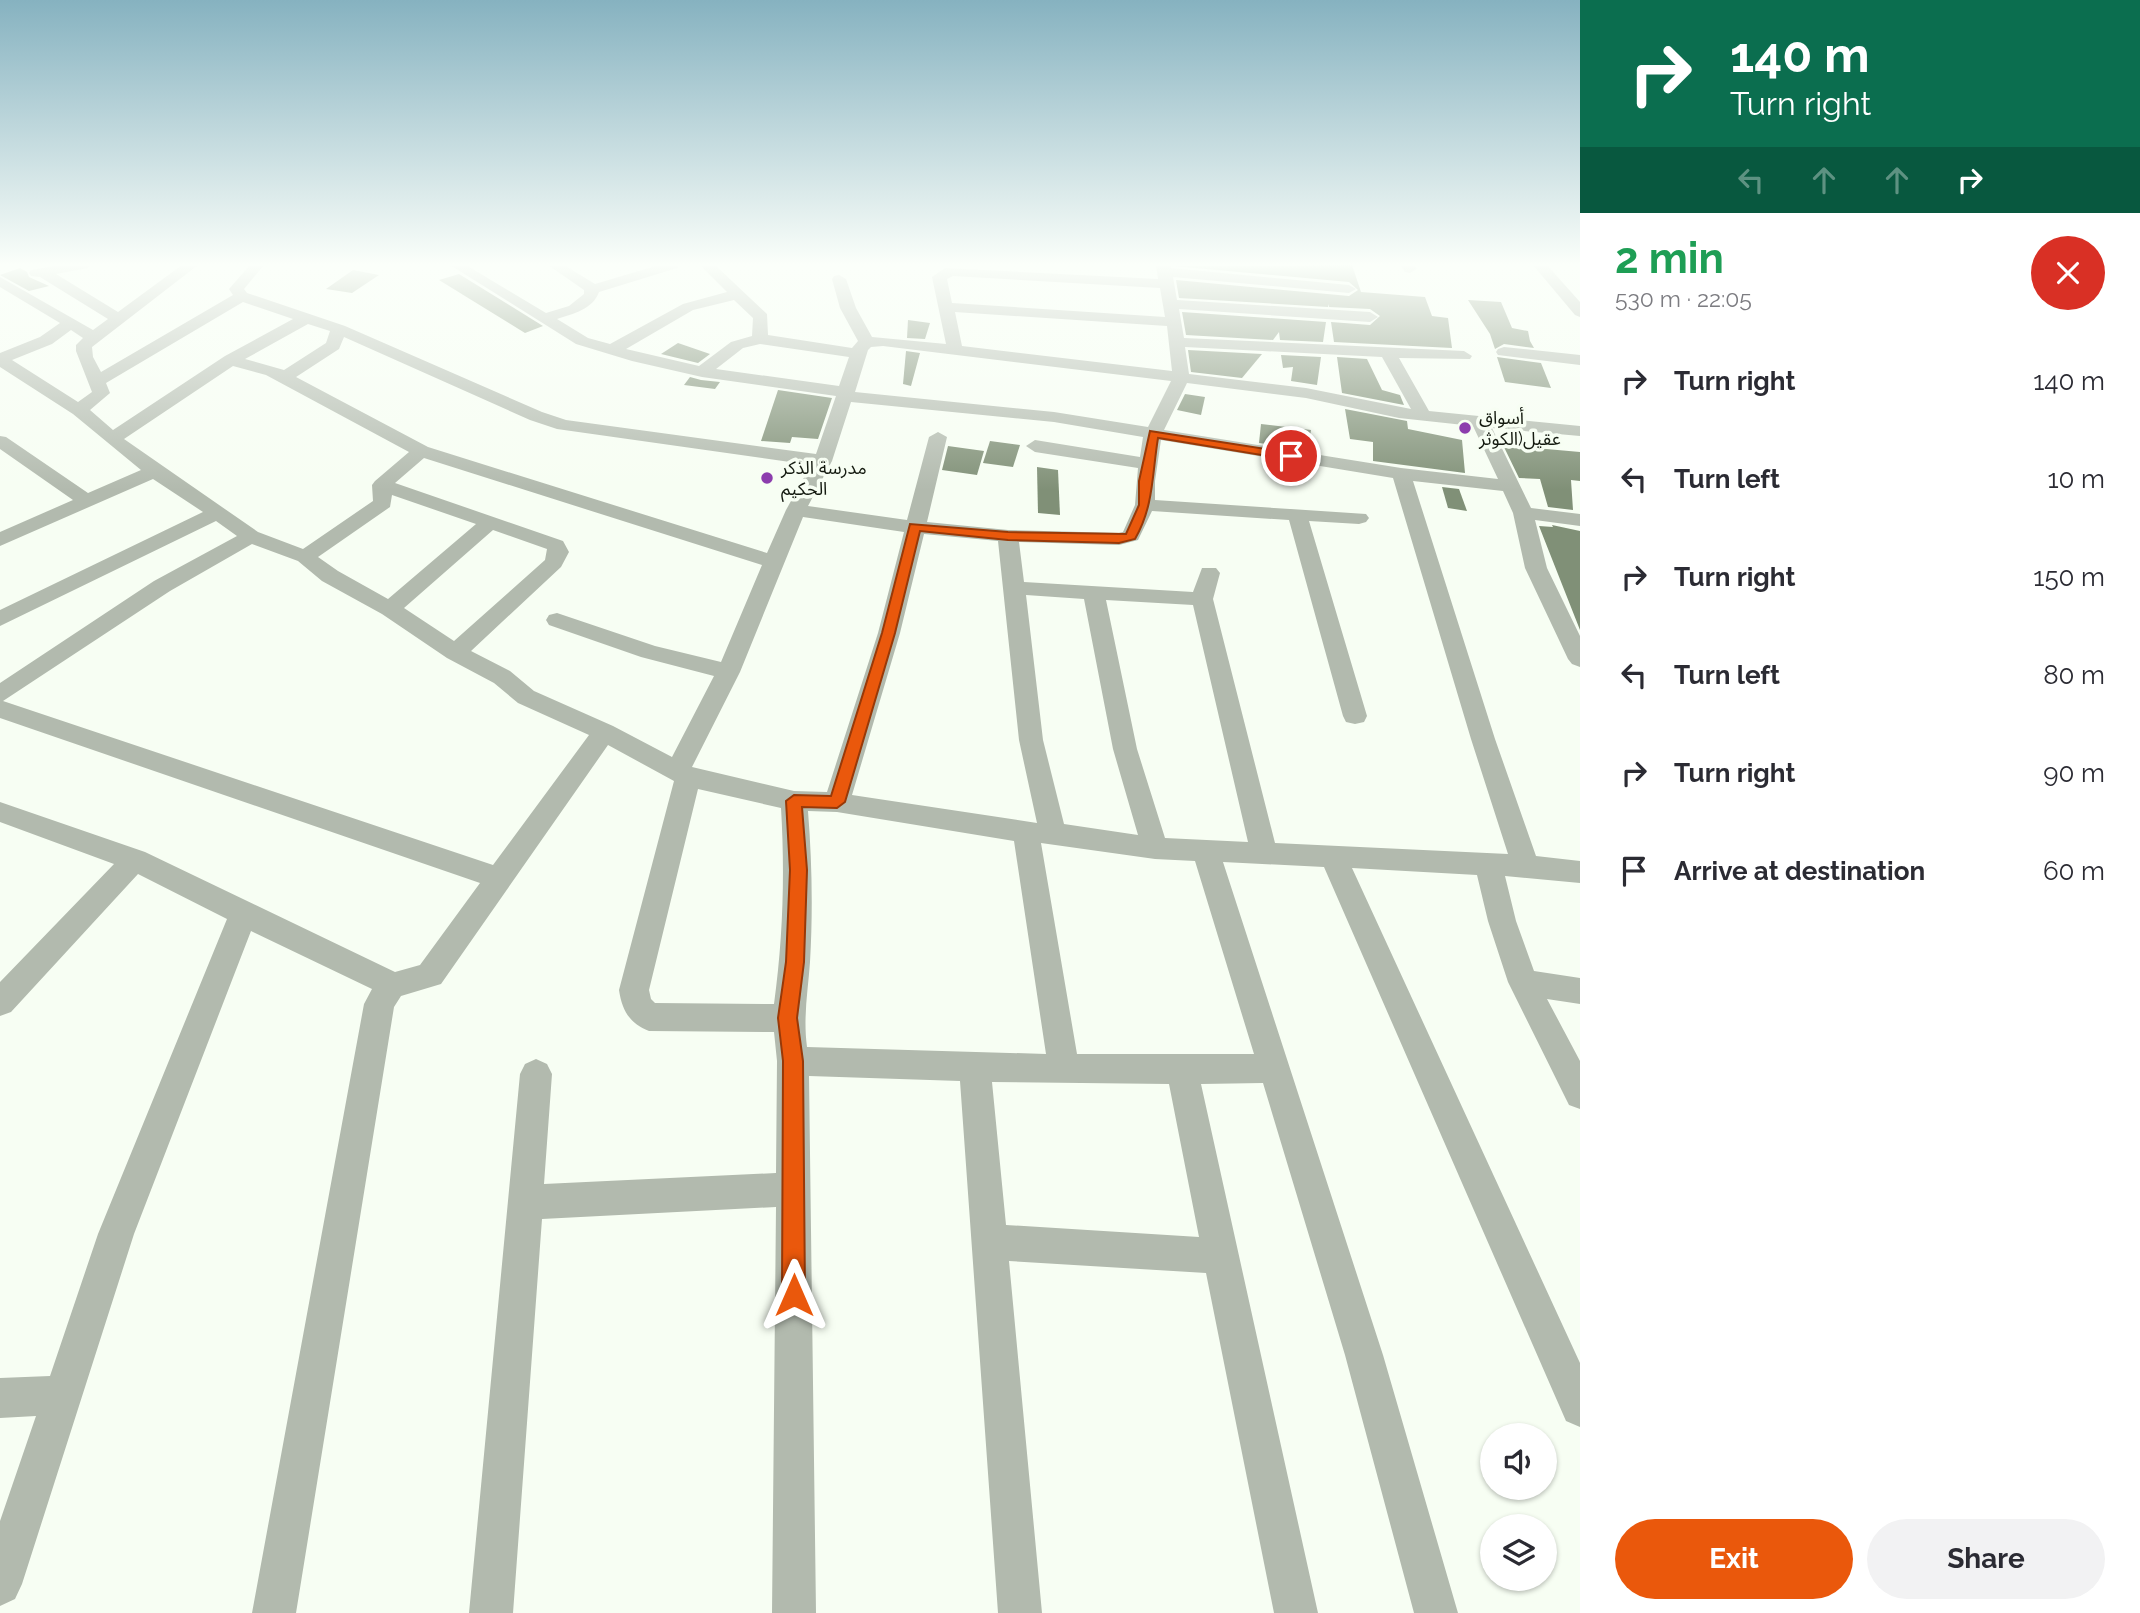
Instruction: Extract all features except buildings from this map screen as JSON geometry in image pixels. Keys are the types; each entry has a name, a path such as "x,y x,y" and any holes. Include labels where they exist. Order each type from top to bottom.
{"street":[{"path":"0,359 46,340"},
{"path":"79,410 101,393 99,380 83,351 85,345 92,340"},
{"path":"99,380 167,340"},
{"path":"112,439 231,360 266,340"},
{"path":"285,377 333,346 335,340"},
{"path":"365,340 536,416 563,425 823,461"},
{"path":"581,340 702,372 847,394 1054,417 1401,474 1510,486"},
{"path":"612,350 629,340"},
{"path":"702,372 737,345 755,340"},
{"path":"775,340 863,348 956,349 1306,393 1399,413 1580,431"},
{"path":"788,1018 649,1017 637,1006 634,990 682,774 796,510 823,461 863,348 860,340"},
{"path":"954,340 956,349"},
{"path":"796,510 915,527 1008,536 1119,539 1131,536 1145,505 1153,434 1181,379 1175,342 1464,356"},
{"path":"1504,352 1580,360"},
{"path":"1388,354 1423,415"},
{"path":"0,359 79,410 154,471 251,536 305,557 330,576 390,609 455,653 502,677 526,697 604,732 682,774 794,801 837,802 1155,848 1526,866 1580,872"},
{"path":"231,360 272,370 421,451 773,562"},
{"path":"1481,423 1523,513 1536,569 1580,659"},
{"path":"837,802 889,633 939,438"},
{"path":"0,441 88,501"},
{"path":"1035,446 1148,464"},
{"path":"382,485 421,451"},
{"path":"0,540 154,471"},
{"path":"1401,474 1526,866"},
{"path":"382,485 556,545 559,552 554,563 455,653"},
{"path":"305,557 383,503 382,485"},
{"path":"1145,505 1359,517"},
{"path":"0,620 217,513"},
{"path":"1523,513 1580,520"},
{"path":"1297,514 1355,716"},
{"path":"390,609 489,522"},
{"path":"0,694 162,586 251,536"},
{"path":"1008,536 1064,1069"},
{"path":"1209,573 1202,599 1264,852"},
{"path":"1014,587 1202,599"},
{"path":"1093,591 1125,749 1155,848"},
{"path":"557,620 649,652 728,672"},
{"path":"0,709 499,878"},
{"path":"274,1613 379,1004 391,986 430,975 604,732"},
{"path":"794,801 799,870 795,962 788,1018 793,1061 794,1613"},
{"path":"0,813 135,860 243,914 379,976 391,986"},
{"path":"1206,851 1364,1355 1436,1613"},
{"path":"1334,858 1580,1407"},
{"path":"0,1003 135,860"},
{"path":"1489,865 1502,921 1523,982 1580,1094"},
{"path":"0,1584 116,1234 243,914"},
{"path":"1523,982 1580,991"},
{"path":"793,1061 975,1068 1274,1068"},
{"path":"975,1068 1020,1613"},
{"path":"1182,1070 1296,1613"},
{"path":"491,1613 536,1074"},
{"path":"525,1202 793,1189"},
{"path":"990,1242 1222,1256"},
{"path":"0,1398 63,1395"}],"place":[{"name":"أسواق عقيل(الكوثر","path":"1465,428"},
{"name":"مدرسة الذكر الحكيم","path":"767,478"}],"route":[{"path":"794,1295 793,1061 788,1018 795,962 799,870 794,801 837,802 889,633 915,527 1008,536 1119,539 1131,536 1145,505 1145,481 1153,434 1291,456"}]}
